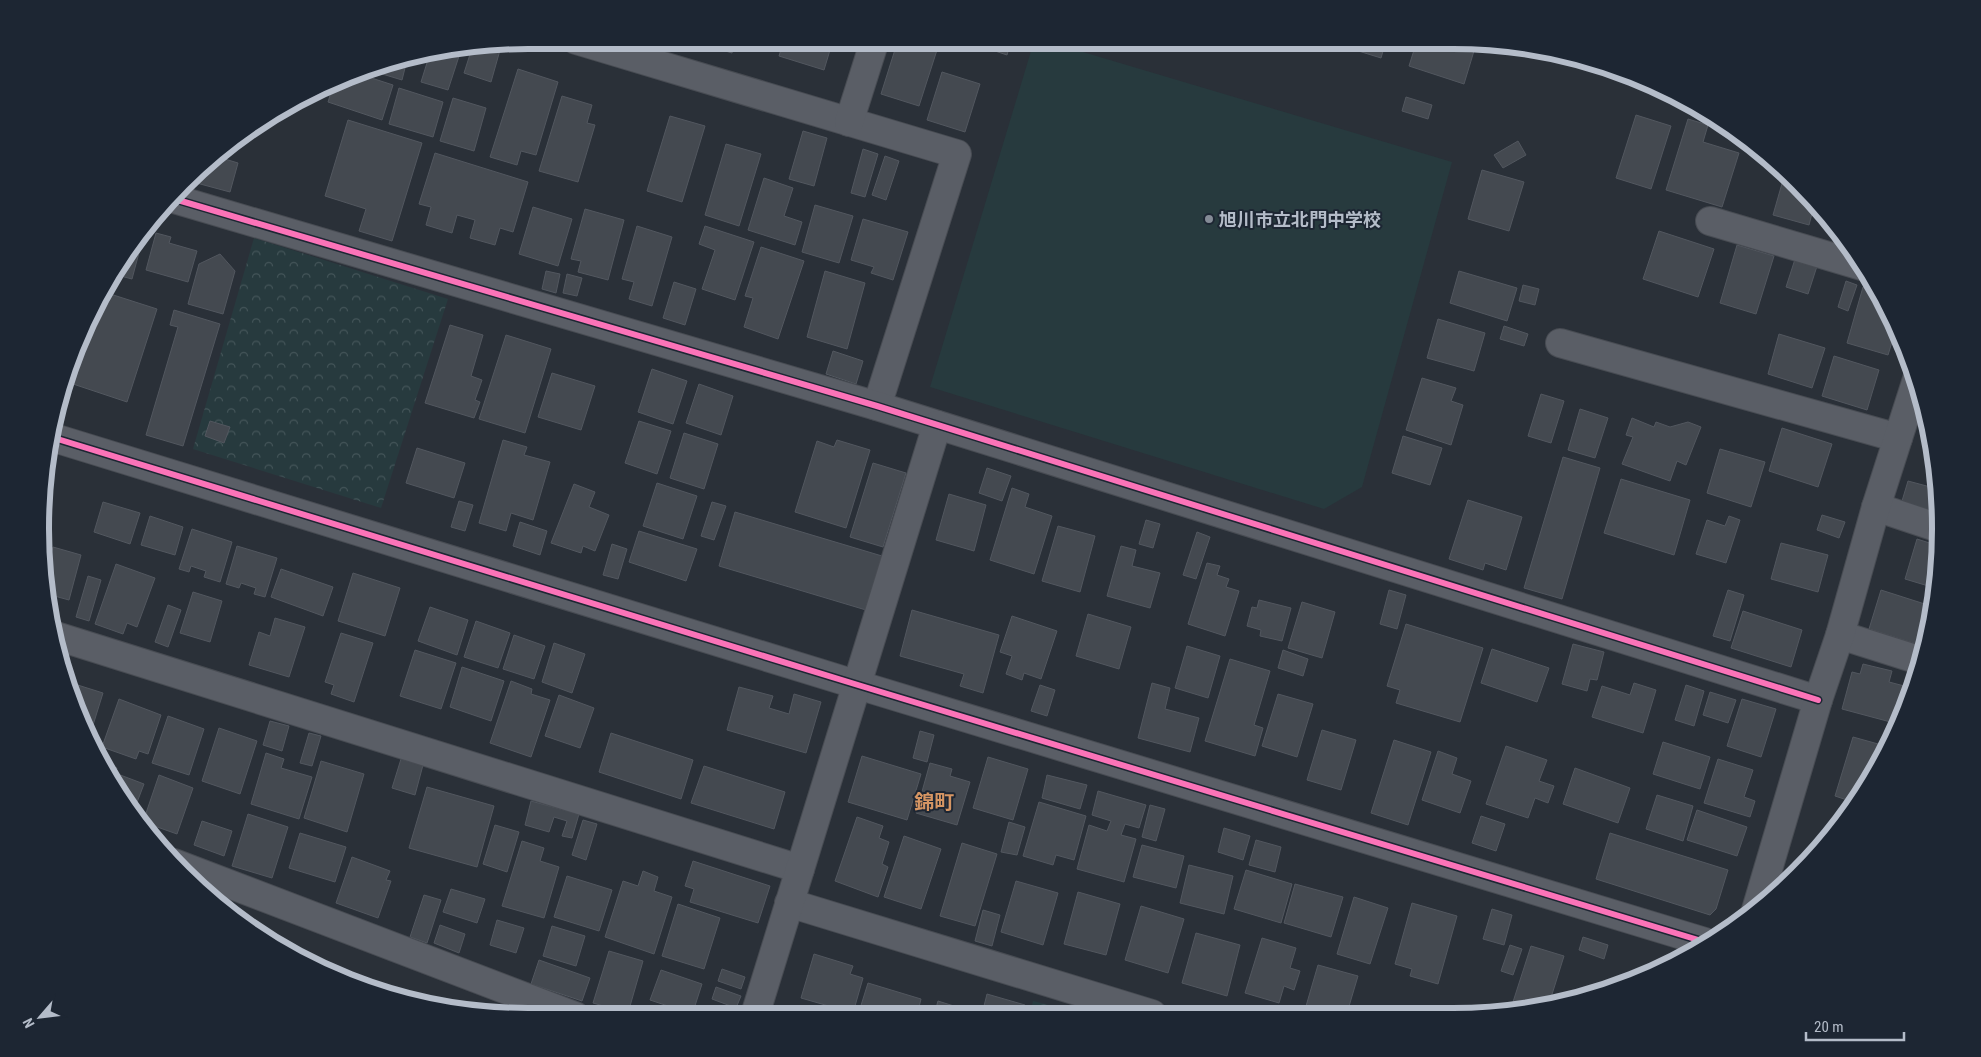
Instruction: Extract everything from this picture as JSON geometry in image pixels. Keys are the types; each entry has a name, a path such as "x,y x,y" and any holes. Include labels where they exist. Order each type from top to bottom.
{"street":[{"path":"606,49 957,154 877,406"},
{"path":"849,122 872,49"},
{"path":"179,200 877,406 1818,700"},
{"path":"1710,221 1852,263"},
{"path":"1560,343 1898,438"},
{"path":"1760,897 1818,700 1840,635 1876,507 1913,393"},
{"path":"756,1008 858,685 937,425"},
{"path":"57,439 858,685 1698,940"},
{"path":"1876,507 1932,526"},
{"path":"1840,635 1914,659"},
{"path":"62,638 800,869"},
{"path":"190,869 554,1008"},
{"path":"789,903 1132,1008"}],"green space":[{"name":"旭川市立北門中学校","path":"1032,49 1073,49 1452,162 1362,487 1324,509 930,387"},
{"path":"254,238 448,299 381,508 193,449"},
{"path":"1033,1001 1060,1008 1031,1008"}],"building":[{"path":"719,49 733,49 732,53"},
{"path":"781,49 830,49 824,70 779,56"},
{"path":"895,49 937,50 919,106 881,94"},
{"path":"989,49 1009,49 1007,55"},
{"path":"1352,49 1384,49 1381,58"},
{"path":"1411,49 1474,50 1464,84 1409,66 1414,50"},
{"path":"500,50 491,82 464,73 471,53"},
{"path":"460,54 448,90 421,82 428,60"},
{"path":"1557,60 1597,71 1596,73"},
{"path":"406,65 402,80 378,73"},
{"path":"518,69 558,82 536,155 521,151 517,165 490,157"},
{"path":"942,72 980,84 965,132 927,120"},
{"path":"367,77 393,85 382,120 328,102 331,91"},
{"path":"399,88 443,102 433,137 389,124"},
{"path":"562,96 592,105 587,123 595,125 578,182 539,171"},
{"path":"1406,97 1432,105 1428,119 1402,111"},
{"path":"453,98 486,108 474,151 440,141"},
{"path":"1636,115 1671,126 1651,189 1616,178"},
{"path":"670,116 705,126 682,202 647,191"},
{"path":"1688,119 1708,125 1703,142 1739,153 1722,207 1666,190"},
{"path":"348,120 422,143 392,241 359,231 366,209 325,196"},
{"path":"803,131 827,138 814,186 789,179"},
{"path":"1518,141 1526,155 1503,168 1494,155"},
{"path":"726,144 761,154 739,226 705,215"},
{"path":"863,149 878,154 865,197 851,193"},
{"path":"435,153 528,182 513,232 500,228 495,245 470,238 475,220 457,215 452,233 426,225 431,207 419,204"},
{"path":"885,156 899,161 886,200 872,195"},
{"path":"223,159 238,163 230,192 196,183"},
{"path":"1482,170 1524,182 1509,231 1468,219"},
{"path":"764,178 793,188 784,216 802,222 795,245 748,230"},
{"path":"1783,181 1813,211 1809,225 1773,215"},
{"path":"815,205 853,216 839,263 802,252"},
{"path":"533,207 572,219 558,266 519,254"},
{"path":"585,209 624,220 608,280 578,272 581,261 571,259"},
{"path":"863,219 908,232 893,280 871,273 874,267 851,260"},
{"path":"637,226 672,237 652,306 629,299 634,282 622,279"},
{"path":"705,226 754,242 735,300 702,289 715,250 699,244"},
{"path":"1659,231 1714,249 1698,297 1643,279"},
{"path":"156,233 171,237 169,243 197,251 188,282 146,270"},
{"path":"1737,245 1774,256 1756,314 1720,303"},
{"path":"141,247 132,279 121,276"},
{"path":"761,247 804,261 778,339 744,327 753,298 745,296"},
{"path":"1797,253 1819,260 1808,294 1786,287"},
{"path":"220,254 235,271 223,314 188,304 199,264"},
{"path":"546,271 560,274 556,293 542,289"},
{"path":"825,271 865,283 847,349 807,337"},
{"path":"1459,271 1517,288 1507,321 1450,303"},
{"path":"567,274 582,278 577,296 563,293"},
{"path":"1846,281 1857,285 1848,311 1838,307"},
{"path":"674,282 696,289 685,325 663,318"},
{"path":"1523,285 1539,289 1535,305 1519,301"},
{"path":"1863,287 1868,288 1893,338 1888,355 1847,343"},
{"path":"110,294 157,309 127,402 71,383 85,345"},
{"path":"174,310 220,324 183,446 146,435 178,327 170,325"},
{"path":"1438,319 1485,333 1474,371 1427,358"},
{"path":"450,325 483,335 471,376 482,380 475,400 480,402 474,418 425,403"},
{"path":"1504,326 1528,334 1524,346 1500,339"},
{"path":"1779,334 1825,348 1812,388 1768,374"},
{"path":"506,335 551,349 525,433 479,419"},
{"path":"833,351 863,361 856,384 826,374"},
{"path":"1834,356 1879,370 1867,410 1822,396"},
{"path":"652,369 687,381 673,424 638,412"},
{"path":"552,373 595,386 581,430 538,417"},
{"path":"1422,378 1456,388 1451,401 1463,405 1451,445 1406,430"},
{"path":"699,384 733,396 721,435 686,423"},
{"path":"1541,394 1564,401 1551,443 1528,436"},
{"path":"1580,409 1608,418 1595,458 1568,450"},
{"path":"1632,418 1654,427 1656,422 1670,427 1688,422 1701,427 1686,465 1677,461 1670,481 1622,464 1633,437 1626,435"},
{"path":"210,421 230,427 224,443 205,436"},
{"path":"639,421 671,431 657,474 625,463"},
{"path":"1782,428 1832,444 1818,487 1769,471"},
{"path":"684,433 718,444 704,489 670,478"},
{"path":"1403,436 1442,448 1430,485 1392,473"},
{"path":"503,440 527,447 524,455 550,462 533,520 511,513 506,531 479,523"},
{"path":"837,440 870,450 846,528 795,512 817,441 834,447"},
{"path":"417,448 465,463 454,498 406,483"},
{"path":"1720,449 1765,462 1751,507 1707,493"},
{"path":"1563,457 1600,468 1562,599 1524,588"},
{"path":"873,463 906,473 883,547 850,537"},
{"path":"987,468 1011,476 1002,501 979,493"},
{"path":"1621,479 1690,500 1674,555 1604,533"},
{"path":"1908,481 1930,487 1931,511 1902,501"},
{"path":"657,483 697,496 683,539 643,526"},
{"path":"574,484 595,492 589,507 609,515 595,551 583,546 581,553 551,543"},
{"path":"1012,488 1029,494 1025,507 1052,516 1034,574 990,560"},
{"path":"949,494 986,505 974,551 936,540"},
{"path":"1468,500 1522,517 1506,570 1485,563 1483,570 1449,559"},
{"path":"459,501 473,505 465,531 451,527"},
{"path":"103,502 140,513 130,544 94,532"},
{"path":"712,502 726,506 714,540 701,536"},
{"path":"735,512 882,556 866,610 719,566"},
{"path":"1822,515 1845,522 1839,538 1817,530"},
{"path":"150,516 183,527 175,555 141,545"},
{"path":"1729,516 1740,520 1726,563 1696,554 1707,520 1725,526"},
{"path":"1146,520 1160,524 1153,548 1139,544"},
{"path":"520,522 547,531 540,555 513,546"},
{"path":"1058,526 1095,536 1080,592 1042,581"},
{"path":"192,529 232,542 220,582 204,577 206,571 191,566 189,572 179,569"},
{"path":"639,531 697,549 686,581 629,562"},
{"path":"1197,532 1210,537 1196,579 1183,575"},
{"path":"1917,539 1932,544 1928,586 1905,579"},
{"path":"1781,543 1828,555 1818,592 1771,579"},
{"path":"612,544 627,549 618,579 603,575"},
{"path":"237,546 277,558 265,597 254,594 256,588 241,583 239,588 226,584"},
{"path":"1121,546 1136,550 1132,566 1160,573 1150,608 1107,596"},
{"path":"53,547 81,555 69,600 54,596 50,558"},
{"path":"1207,563 1220,566 1217,575 1229,579 1226,587 1239,591 1225,636 1188,624"},
{"path":"116,564 155,578 137,627 127,623 123,634 95,624"},
{"path":"281,569 333,587 323,616 271,597"},
{"path":"353,573 400,588 385,636 338,621"},
{"path":"88,576 101,580 89,621 76,617"},
{"path":"1389,590 1406,595 1397,629 1380,624"},
{"path":"1728,590 1744,595 1730,641 1713,636"},
{"path":"1881,590 1926,604 1918,645 1869,629"},
{"path":"193,592 222,601 210,642 180,633"},
{"path":"1259,600 1291,608 1282,641 1260,636 1261,630 1247,626 1252,607 1257,608"},
{"path":"1302,602 1335,612 1322,658 1288,648"},
{"path":"168,605 181,610 168,647 155,642"},
{"path":"430,607 468,620 457,655 418,641"},
{"path":"912,610 999,635 983,693 960,686 964,674 900,656"},
{"path":"1743,611 1802,630 1791,667 1731,648"},
{"path":"1088,614 1131,627 1119,669 1076,656"},
{"path":"1012,616 1057,631 1041,679 1024,673 1022,680 1006,674 1012,656 1000,652"},
{"path":"275,618 305,627 289,677 249,665 259,632 270,636"},
{"path":"476,621 510,633 498,668 464,657"},
{"path":"1406,624 1483,648 1460,722 1396,703 1400,690 1387,686"},
{"path":"341,633 373,643 354,702 331,694 334,685 325,682"},
{"path":"514,635 545,646 534,679 503,669"},
{"path":"554,643 585,654 572,693 542,682"},
{"path":"1573,644 1604,652 1597,680 1590,679 1587,691 1562,684"},
{"path":"1187,646 1220,656 1208,698 1175,688"},
{"path":"1492,649 1549,668 1537,702 1481,683"},
{"path":"415,650 456,663 441,709 400,696"},
{"path":"1283,650 1308,659 1303,676 1278,668"},
{"path":"1230,659 1270,671 1254,725 1263,728 1255,756 1205,741"},
{"path":"1863,664 1892,671 1889,682 1906,686 1891,722 1842,709 1852,672 1860,674"},
{"path":"462,667 504,681 491,721 450,707"},
{"path":"511,681 532,689 531,694 550,700 531,757 490,743"},
{"path":"1152,683 1170,688 1165,709 1199,718 1190,752 1138,738"},
{"path":"1634,683 1656,690 1643,733 1592,717 1602,686 1630,695"},
{"path":"74,684 103,693 92,728"},
{"path":"1040,685 1055,690 1047,716 1031,711"},
{"path":"1686,685 1704,691 1694,726 1675,720"},
{"path":"739,687 773,696 769,708 789,714 794,694 821,702 806,753 727,730"},
{"path":"1710,692 1736,700 1728,723 1703,715"},
{"path":"1278,694 1313,704 1297,757 1262,746"},
{"path":"559,695 594,708 580,748 545,736"},
{"path":"119,699 161,715 148,754 139,751 136,759 102,747"},
{"path":"1742,699 1776,709 1761,757 1727,746"},
{"path":"168,716 204,729 189,775 152,763"},
{"path":"270,721 289,726 282,751 263,745"},
{"path":"219,728 257,741 240,794 202,781"},
{"path":"1322,730 1356,740 1341,790 1307,780"},
{"path":"920,731 934,735 927,762 913,758"},
{"path":"309,733 321,736 312,766 300,763"},
{"path":"611,733 693,760 681,799 599,772"},
{"path":"1853,737 1881,745 1847,800 1835,796"},
{"path":"1394,740 1431,752 1408,825 1371,813"},
{"path":"1663,742 1710,757 1700,789 1653,774"},
{"path":"1506,746 1547,760 1539,781 1554,786 1548,803 1535,798 1528,818 1486,804"},
{"path":"1438,751 1457,758 1452,774 1471,781 1460,813 1422,800"},
{"path":"266,753 284,759 281,768 312,777 299,819 251,804"},
{"path":"862,756 921,774 907,820 848,802"},
{"path":"988,757 1028,769 1013,820 973,808"},
{"path":"401,759 423,765 415,795 392,788"},
{"path":"1718,759 1753,770 1744,797 1755,801 1750,817 1704,803"},
{"path":"321,761 364,774 347,832 304,818"},
{"path":"930,763 952,769 950,776 970,782 957,825 916,813"},
{"path":"704,766 785,792 774,829 691,803"},
{"path":"1575,768 1630,788 1618,823 1563,804"},
{"path":"117,774 144,784 136,804"},
{"path":"159,775 193,788 177,834 151,825 145,816"},
{"path":"1047,775 1087,785 1080,809 1042,798"},
{"path":"427,787 494,806 477,867 409,848"},
{"path":"1098,791 1146,805 1139,828 1125,824 1121,835 1136,839 1124,882 1077,869 1089,825 1107,831 1111,821 1092,815"},
{"path":"1657,795 1693,806 1683,841 1646,829"},
{"path":"531,801 579,814 572,838 562,836 567,821 554,817 549,832 525,825"},
{"path":"1039,802 1086,816 1074,860 1056,855 1053,865 1023,856"},
{"path":"1150,805 1165,809 1156,841 1142,837"},
{"path":"1697,810 1747,827 1737,856 1687,840"},
{"path":"248,814 288,827 272,878 232,866"},
{"path":"1481,816 1505,824 1496,851 1472,843"},
{"path":"857,817 883,826 879,838 889,842 882,864 888,867 878,897 835,881"},
{"path":"583,820 597,824 586,860 572,855"},
{"path":"202,821 232,831 224,856 194,845"},
{"path":"1009,822 1025,827 1017,855 1001,852"},
{"path":"495,825 519,832 507,872 483,864"},
{"path":"1224,828 1250,836 1243,860 1218,852"},
{"path":"300,833 346,847 335,882 289,868"},
{"path":"1610,833 1728,870 1716,909 1710,915 1596,879"},
{"path":"904,836 941,849 921,909 884,897"},
{"path":"1256,840 1281,847 1275,872 1249,865"},
{"path":"522,841 544,848 540,861 559,867 544,918 502,906"},
{"path":"962,843 997,854 975,926 940,916"},
{"path":"1142,845 1184,856 1176,888 1133,877"},
{"path":"352,857 390,871 386,880 391,881 378,918 336,903"},
{"path":"693,861 770,886 758,923 690,902 694,889 685,886"},
{"path":"1189,865 1233,876 1224,914 1180,903"},
{"path":"1246,870 1292,884 1281,923 1234,909"},
{"path":"643,871 658,877 654,891 672,897 654,954 605,937 623,881 638,886"},
{"path":"567,876 612,890 599,931 554,917"},
{"path":"1016,881 1058,893 1043,945 1001,932"},
{"path":"1295,884 1343,897 1331,937 1284,923"},
{"path":"451,889 485,899 477,923 443,912"},
{"path":"1078,892 1120,904 1106,955 1064,944"},
{"path":"424,895 441,900 427,943 410,937"},
{"path":"1354,897 1388,908 1370,964 1337,954"},
{"path":"1412,903 1457,916 1438,984 1410,976 1412,969 1395,964"},
{"path":"678,904 720,918 704,969 662,956"},
{"path":"1141,906 1184,919 1168,973 1125,960"},
{"path":"1492,909 1512,915 1504,945 1483,939"},
{"path":"983,910 1000,915 992,946 975,941"},
{"path":"497,920 524,928 516,953 490,945"},
{"path":"440,925 465,934 459,953 434,943"},
{"path":"552,926 585,936 576,966 543,956"},
{"path":"1196,933 1240,945 1227,996 1182,983"},
{"path":"1583,937 1608,945 1604,959 1579,950"},
{"path":"1262,938 1296,948 1290,968 1300,971 1294,990 1284,986 1279,1003 1245,993"},
{"path":"1510,945 1522,949 1513,975 1501,971"},
{"path":"1531,946 1564,956 1551,998 1512,1004"},
{"path":"609,951 643,961 629,1008 610,1008 593,1003"},
{"path":"814,954 853,966 850,974 863,978 854,1008 836,1008 801,998"},
{"path":"539,960 590,978 582,1001 531,984"},
{"path":"1318,965 1358,976 1348,1008 1305,1008"},
{"path":"722,969 745,977 741,989 718,981"},
{"path":"661,970 702,984 694,1008 671,1008 650,1000"},
{"path":"868,983 921,999 919,1008 860,1008"},
{"path":"716,987 741,996 736,1008 712,999"},
{"path":"987,994 1025,1005 1024,1008 984,1008"},
{"path":"938,1001 960,1008 936,1008"}],"cycle path":[{"path":"179,200 877,406 1818,700"},
{"path":"57,439 858,685 1698,940"}],"place":[{"name":"旭川市立北門中学校","path":"1209,219"}],"district":[{"name":"錦町","path":"934,802"}]}
